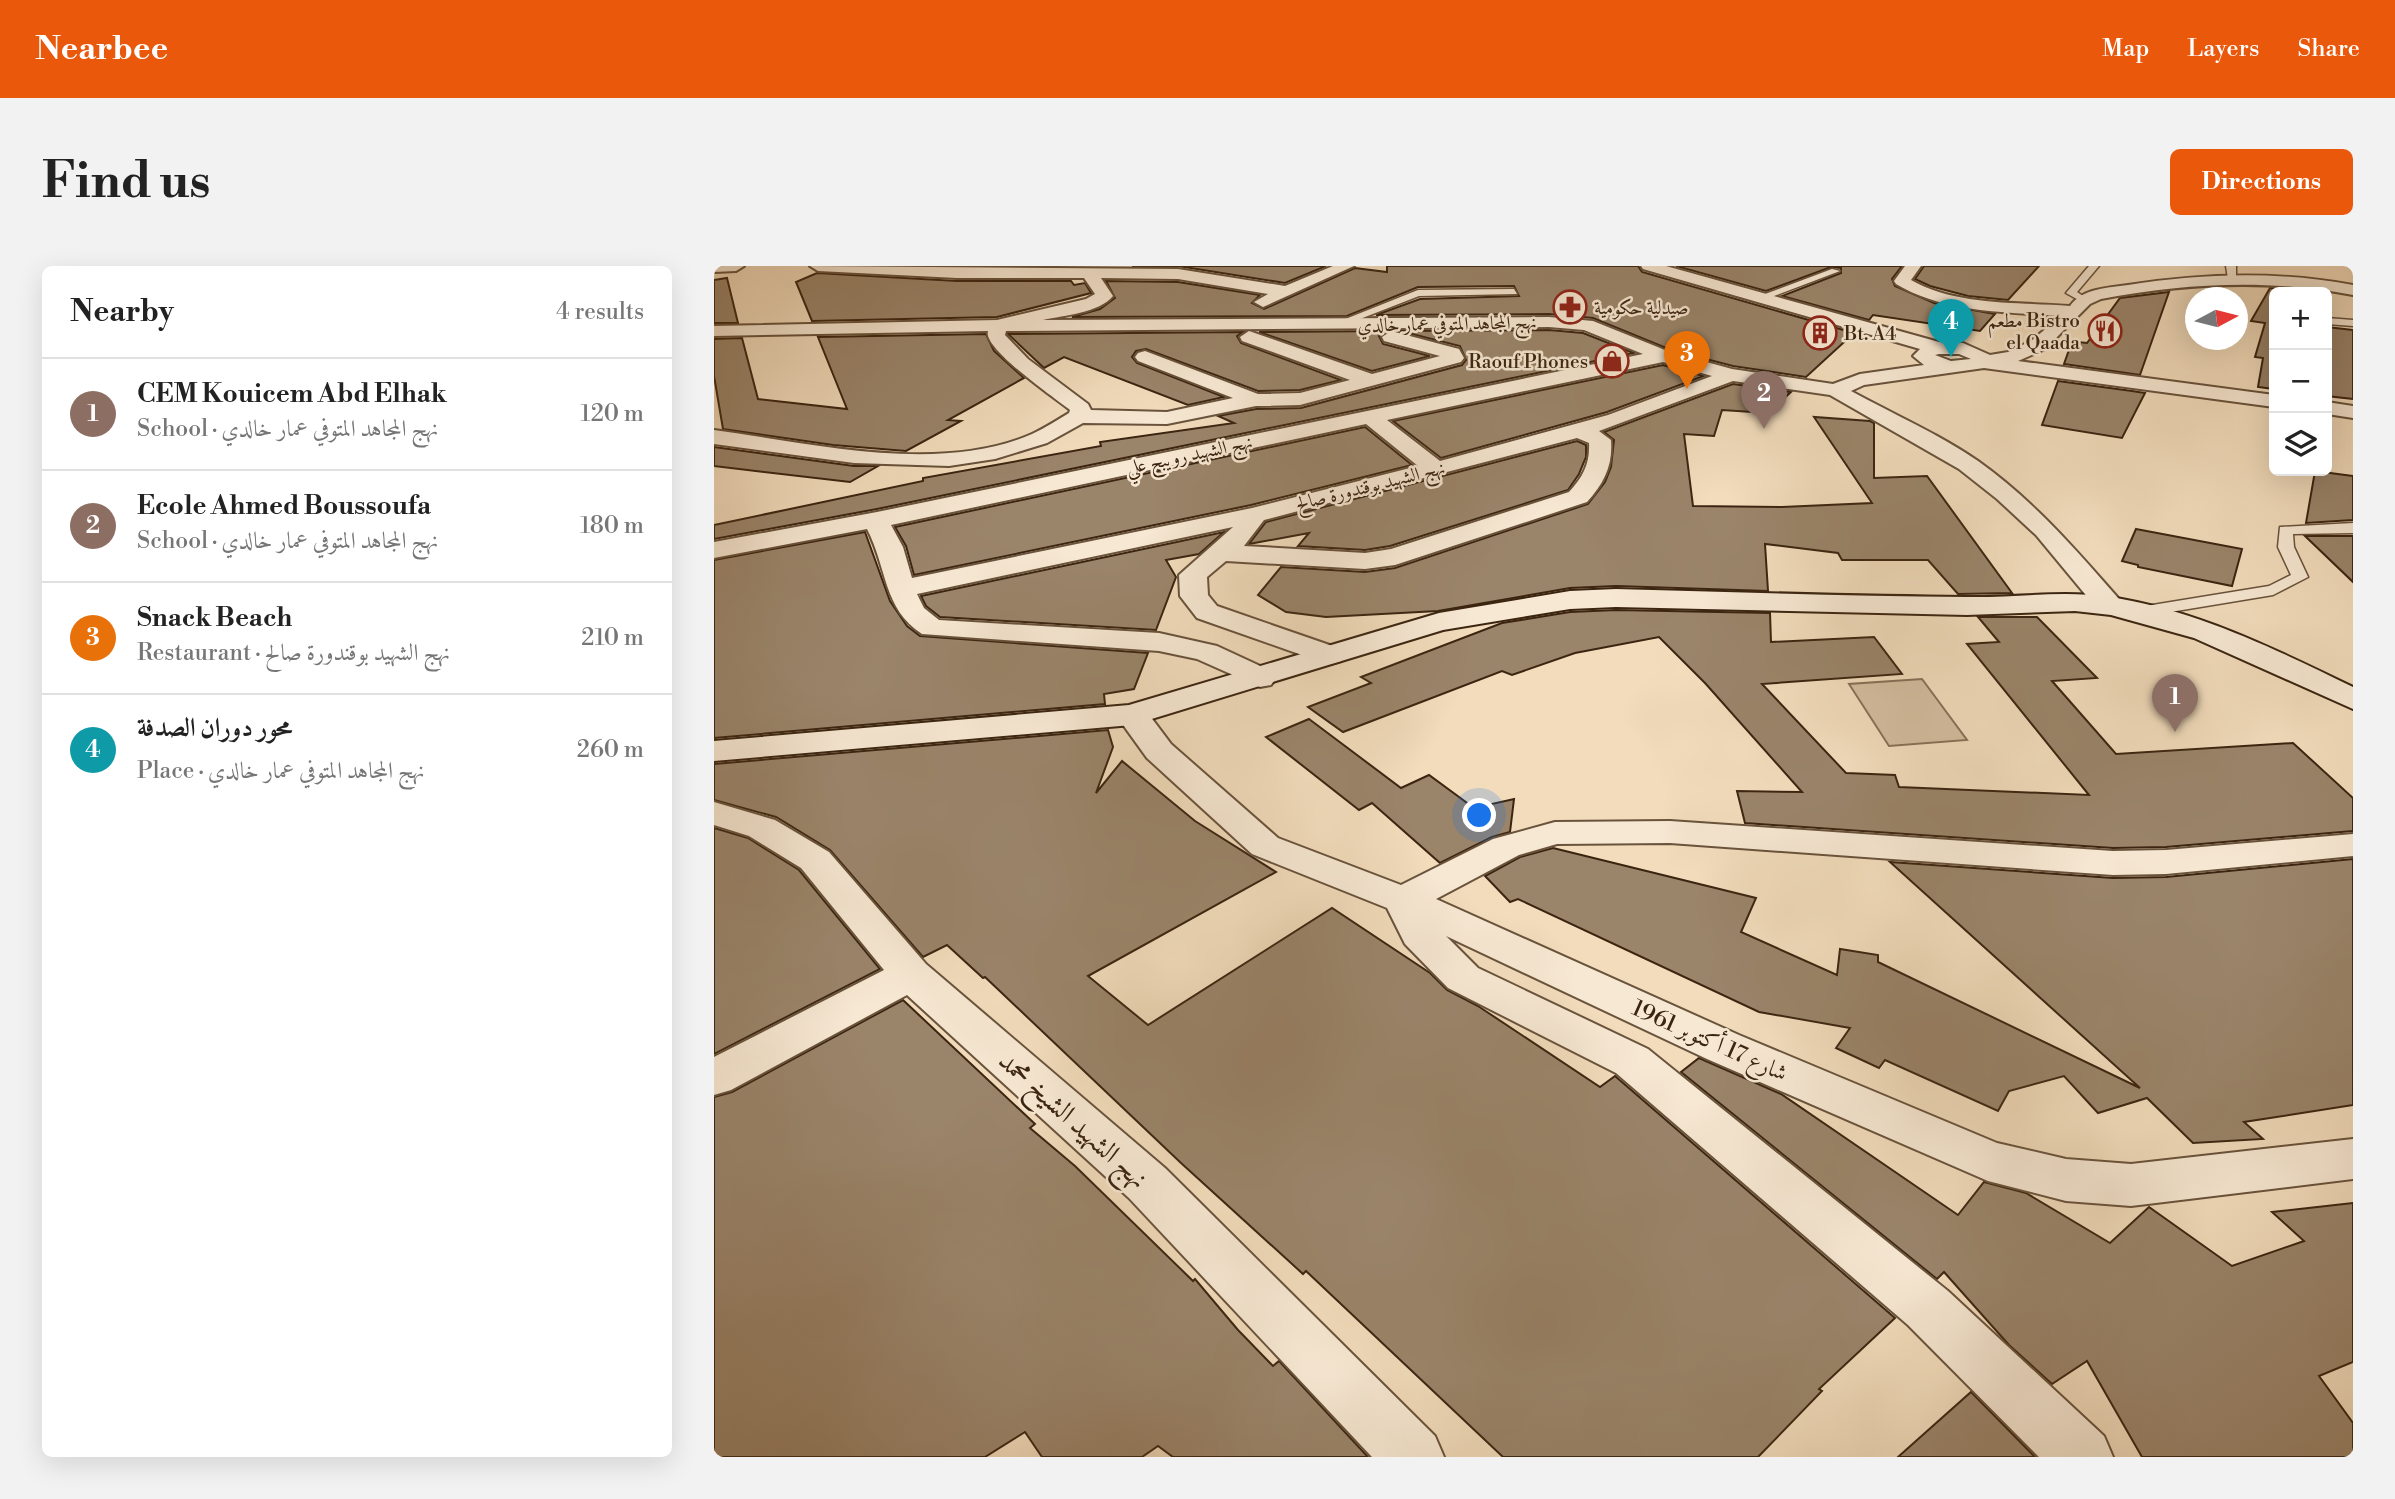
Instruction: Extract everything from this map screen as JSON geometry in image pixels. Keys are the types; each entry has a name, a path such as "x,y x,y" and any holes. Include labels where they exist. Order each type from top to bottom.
{"street":[{"path":"714,267 736,266"},
{"path":"818,266 905,272 1178,274 1288,292"},
{"path":"1178,274 1203,266"},
{"path":"1346,266 1288,292 1248,322 1364,383 1381,416 1435,468"},
{"path":"1649,266 1762,297 1930,352 2269,400"},
{"path":"1913,266 1902,281 1909,287 1935,296 2080,306 2152,286 2232,272 2353,290"},
{"path":"714,331 999,325 1092,303 1105,296 1090,275"},
{"path":"1835,390 1860,380 1956,366 1980,358 2022,357 2039,346 2080,306"},
{"name":"نهج المجاهد المتوفي عمار خالدي","path":"999,325 1248,322 1572,323 1601,330 1663,356 1731,375 1835,390 1967,464 2006,494 2045,530 2109,605"},
{"path":"714,437 892,458 935,458 1005,450 1031,443 1079,415 1167,418 1256,400 1300,399 1454,356 1338,324"},
{"path":"999,325 995,336 1021,363 1069,396 1081,408 1079,415"},
{"path":"1930,352 1932,362 1956,366"},
{"path":"1860,380 1859,372 1872,366 1930,352"},
{"name":"نهج الشهيد رويبح علي","path":"714,550 877,520 1663,356"},
{"path":"1145,357 1256,400"},
{"name":"نهج الشهيد بوقندورة صالح","path":"900,589 1255,515 1579,431 1697,390 1731,375"},
{"path":"2332,409 2353,412"},
{"path":"1218,553 1365,561 1395,557 1578,497 1591,483 1602,462 1600,440 1579,431"},
{"path":"1255,515 1238,538 1194,575 1194,596 1207,612 1330,655"},
{"path":"877,520 890,548 900,589 919,621 932,628 1159,642 1206,652 1260,678"},
{"path":"714,751 1132,715 1439,622 1570,600 2109,605 2140,612 2250,650 2353,699"},
{"name":"شارع 17 أكتوبر 1961","path":"1132,715 1159,751 1265,846 1403,900 1723,1047 1988,1161 2066,1180 2131,1185 2353,1159"},
{"name":"نهج الشهيد الشيخ محمد","path":"714,813 762,828 815,859 911,974 1147,1183 1413,1457"},
{"path":"2082,1457 1928,1308 1632,1061 1463,978 1420,934 1403,900 1506,847 1555,833 1670,832 2113,863 2166,862 2353,845"},
{"path":"714,1078 911,974"}],"lane":[{"path":"2080,306 2071,293 2094,266"},
{"path":"1762,297 1835,271"},
{"path":"1338,324 1418,293 1514,292"},
{"path":"2332,321 2353,323"},
{"path":"2140,612 2273,590 2300,577 2286,547 2285,530 2353,528"}],"shaded area":[{"path":"1922,679 1967,740 1889,746 1849,684"}],"building":[{"path":"1178,266 1326,266 1285,283"},
{"path":"1387,266 1638,266 1642,272 1854,333 1806,377 1733,366 1671,350 1593,318 1549,314 1376,315 1420,299 1519,296 1514,286 1418,287 1347,316 1072,317 1100,309 1115,298 1106,281 1178,282 1260,295 1252,303 1264,309 1355,268 1387,272"},
{"path":"1676,266 1902,266 1892,279 1895,286 1934,303 1995,314 1980,331 1873,315 1869,320 1782,296 1841,273 1841,268 1831,267 1766,291"},
{"path":"1924,266 2039,266 2008,300 1968,296 1930,286 1915,279"},
{"path":"817,273 957,281 1071,281 1074,285 1085,283 1091,293 997,317 812,321 796,282"},
{"path":"727,278 738,323 714,323 714,280"},
{"path":"2269,290 2269,388 2258,387 2263,358 2255,357 2265,323 2251,321"},
{"path":"2169,292 2140,375 2064,364 2070,347 2076,348 2078,342 2087,343 2120,298"},
{"path":"2332,328 2353,330 2353,399 2332,397"},
{"path":"1549,330 1583,333 1634,353 877,509 714,539 714,525 923,481 923,478 1101,446 1100,442 1234,423 1218,416 1256,409 1301,408 1462,365 1466,360 1460,346 1400,331"},
{"path":"1387,331 1379,336 1383,344 1430,356 1372,371 1259,332"},
{"path":"1243,332 1237,336 1241,343 1341,380 1300,390 1258,391 1146,349 1136,351 1132,357 1137,363 1224,397 1188,405 1064,357 1044,368 1008,334"},
{"path":"986,334 994,351 1024,378 948,420 961,421 906,451 833,445 723,429 714,376 714,339 742,338 758,399 847,409 818,337"},
{"path":"1663,365 1704,376 1607,412 1441,458 1393,421"},
{"path":"2058,381 2145,393 2122,438 2042,425"},
{"path":"1733,384 1791,392 1768,413 1722,410 1714,436 1684,434 1693,506 1782,507 1872,503 1814,417 1870,421 1874,423 1874,478 1927,476 2012,593 1958,594 1928,560 1842,560 1838,553 1765,544 1768,591 1616,586 1570,588 1438,611 1326,617 1286,612 1258,595 1281,567 1365,572 1395,568 1588,504 1605,482 1611,467 1614,440 1604,432"},
{"path":"1365,427 1412,465 1251,505 914,575 906,546 895,527"},
{"path":"1577,441 1586,445 1586,457 1568,490 1390,546 1365,550 1298,546 1309,533 1249,544 1266,522"},
{"path":"714,447 854,466 878,466 850,482 714,466"},
{"path":"2332,473 2353,476 2353,520 2306,523 2314,476 2332,476"},
{"path":"2136,529 2242,549 2232,586 2138,567 2122,561"},
{"path":"865,532 890,601 907,626 920,636 1148,653 1134,689 1104,694 1105,704 714,738 714,560"},
{"path":"1224,532 1199,554 1166,560 1176,577 1156,630 940,617 926,606 921,596"},
{"path":"2305,536 2353,536 2353,582"},
{"path":"1616,610 1770,613 1771,642 1874,637 1902,674 1762,684 1846,773 1895,775 1899,787 2089,795 1967,644 1999,642 1978,617 2037,617 2097,678 2052,681 2116,754 2293,743 2353,798 2353,831 2166,847 2113,848 1745,823 1737,791 1802,792 1705,683 1659,637 1575,653 1512,675 1502,671 1343,732 1308,707 1371,683 1361,677 1502,623 1570,612"},
{"path":"1309,719 1401,788 1429,775 1474,808 1514,799 1510,832 1492,837 1440,863 1372,803 1359,810 1266,737"},
{"path":"1108,730 1113,747 1096,793 1122,761 1195,821 1276,872 1088,976 1148,1025 1332,908 1430,973 1447,990 1478,1006 1600,1087 1615,1076 1895,1318 1819,1389 1822,1391 1758,1457 1503,1457 1306,1271 1303,1274 1181,1163 985,977 947,945 923,957 830,850 776,817 714,800 714,764"},
{"path":"714,828 748,838 799,870 880,969 714,1054"},
{"path":"1553,848 1756,898 1741,932 1837,975 1840,949 1878,955 1878,962 2140,1088 1890,862 2113,878 2166,877 2353,859 2353,1105 2244,1122 2263,1139 2193,1143 2147,1098 2098,1113 2064,1076 2009,1091 1998,1111 1885,1060 1879,1068 1836,1048 1850,1028 1759,1012 1518,899 1510,902 1485,876 1520,857"},
{"path":"903,1000 1035,1124 1030,1128 1075,1166 1193,1281 1195,1279 1273,1366 1279,1361 1368,1457 1173,1457 1158,1446 1142,1457 1042,1457 1025,1432 985,1457 714,1457 714,1097 732,1092"},
{"path":"1699,1058 1781,1094 1958,1215 1984,1182 2026,1193 2110,1243 2149,1207 2232,1266 2304,1241 2272,1212 2353,1203 2353,1362 2319,1376 2353,1423 2353,1457 2142,1457 2087,1361 2052,1384 2009,1345 1944,1272 1937,1279 1681,1072"},
{"path":"1971,1392 2035,1457 1898,1457"}],"place":[{"name":"صيدلية حكومية","path":"1570,307"},
{"name":"مطعم Bistro el Qaada","path":"2105,331"},
{"name":"Bt. A4","path":"1820,333"},
{"name":"محور دوران الصدفة","path":"1951,357"},
{"name":"Raouf Phones","path":"1612,361"},
{"name":"Snack Beach","path":"1687,389"},
{"name":"Ecole Ahmed Boussoufa","path":"1764,429"},
{"name":"CEM Kouicem Abd Elhak","path":"2175,732"}]}
